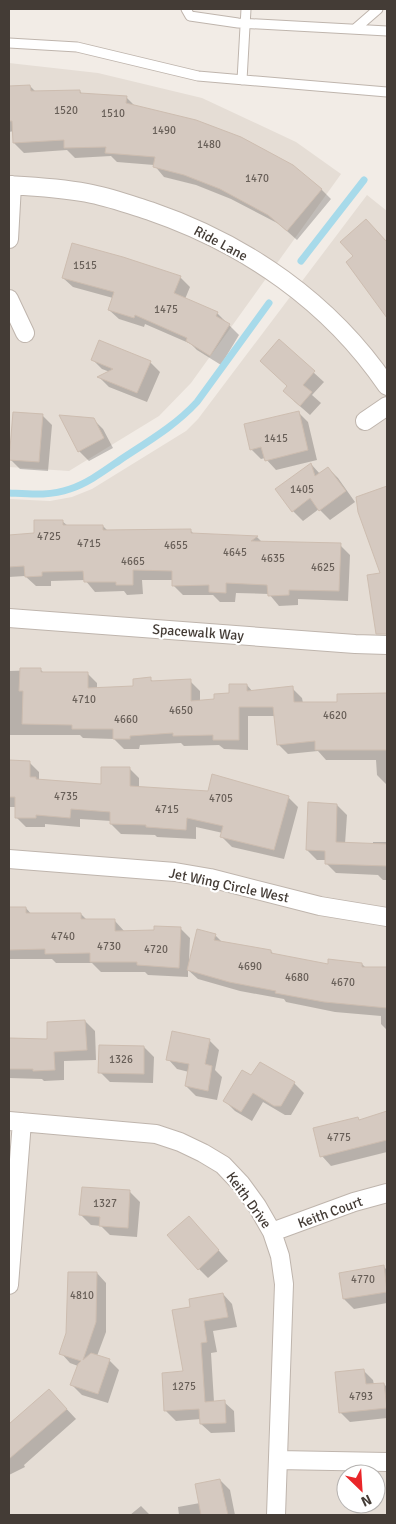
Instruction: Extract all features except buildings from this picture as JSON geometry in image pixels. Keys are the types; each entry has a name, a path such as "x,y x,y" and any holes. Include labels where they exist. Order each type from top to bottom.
{"street":[{"path":"9,239 11,185"},
{"name":"Ride Lane","path":"11,185 92,194 124,202 186,224 216,239 278,275 341,328 370,361 387,386"},
{"path":"9,299 25,333"},
{"path":"365,422 387,406"},
{"name":"Spacewalk Way","path":"9,618 387,645"},
{"name":"Jet Wing Circle West","path":"9,859 174,872 210,878 320,906 387,917"},
{"path":"9,1285 15,1121"},
{"name":"Keith Drive","path":"15,1121 156,1134 180,1142 223,1165 241,1184 257,1206 272,1232 280,1256 284,1284 276,1515"},
{"name":"Keith Court","path":"272,1232 354,1202 387,1193"},
{"path":"278,1460 387,1462"}],"lane":[{"path":"186,9 190,16 245,24 387,31"},
{"path":"242,80 246,9"},
{"path":"355,29 378,9"},
{"path":"9,43 77,47 198,76 387,92"}],"shaded area":[{"path":"9,63 98,73 202,98 296,142 341,174 191,383 159,416 69,471 9,467"},
{"path":"367,195 387,211 387,1515 9,1515 9,499 50,501 72,497 92,489 186,431 198,419"}],"waterway":[{"path":"301,261 364,180"},
{"path":"9,493 47,494 77,486 90,480 170,426 197,402 269,303"}]}
